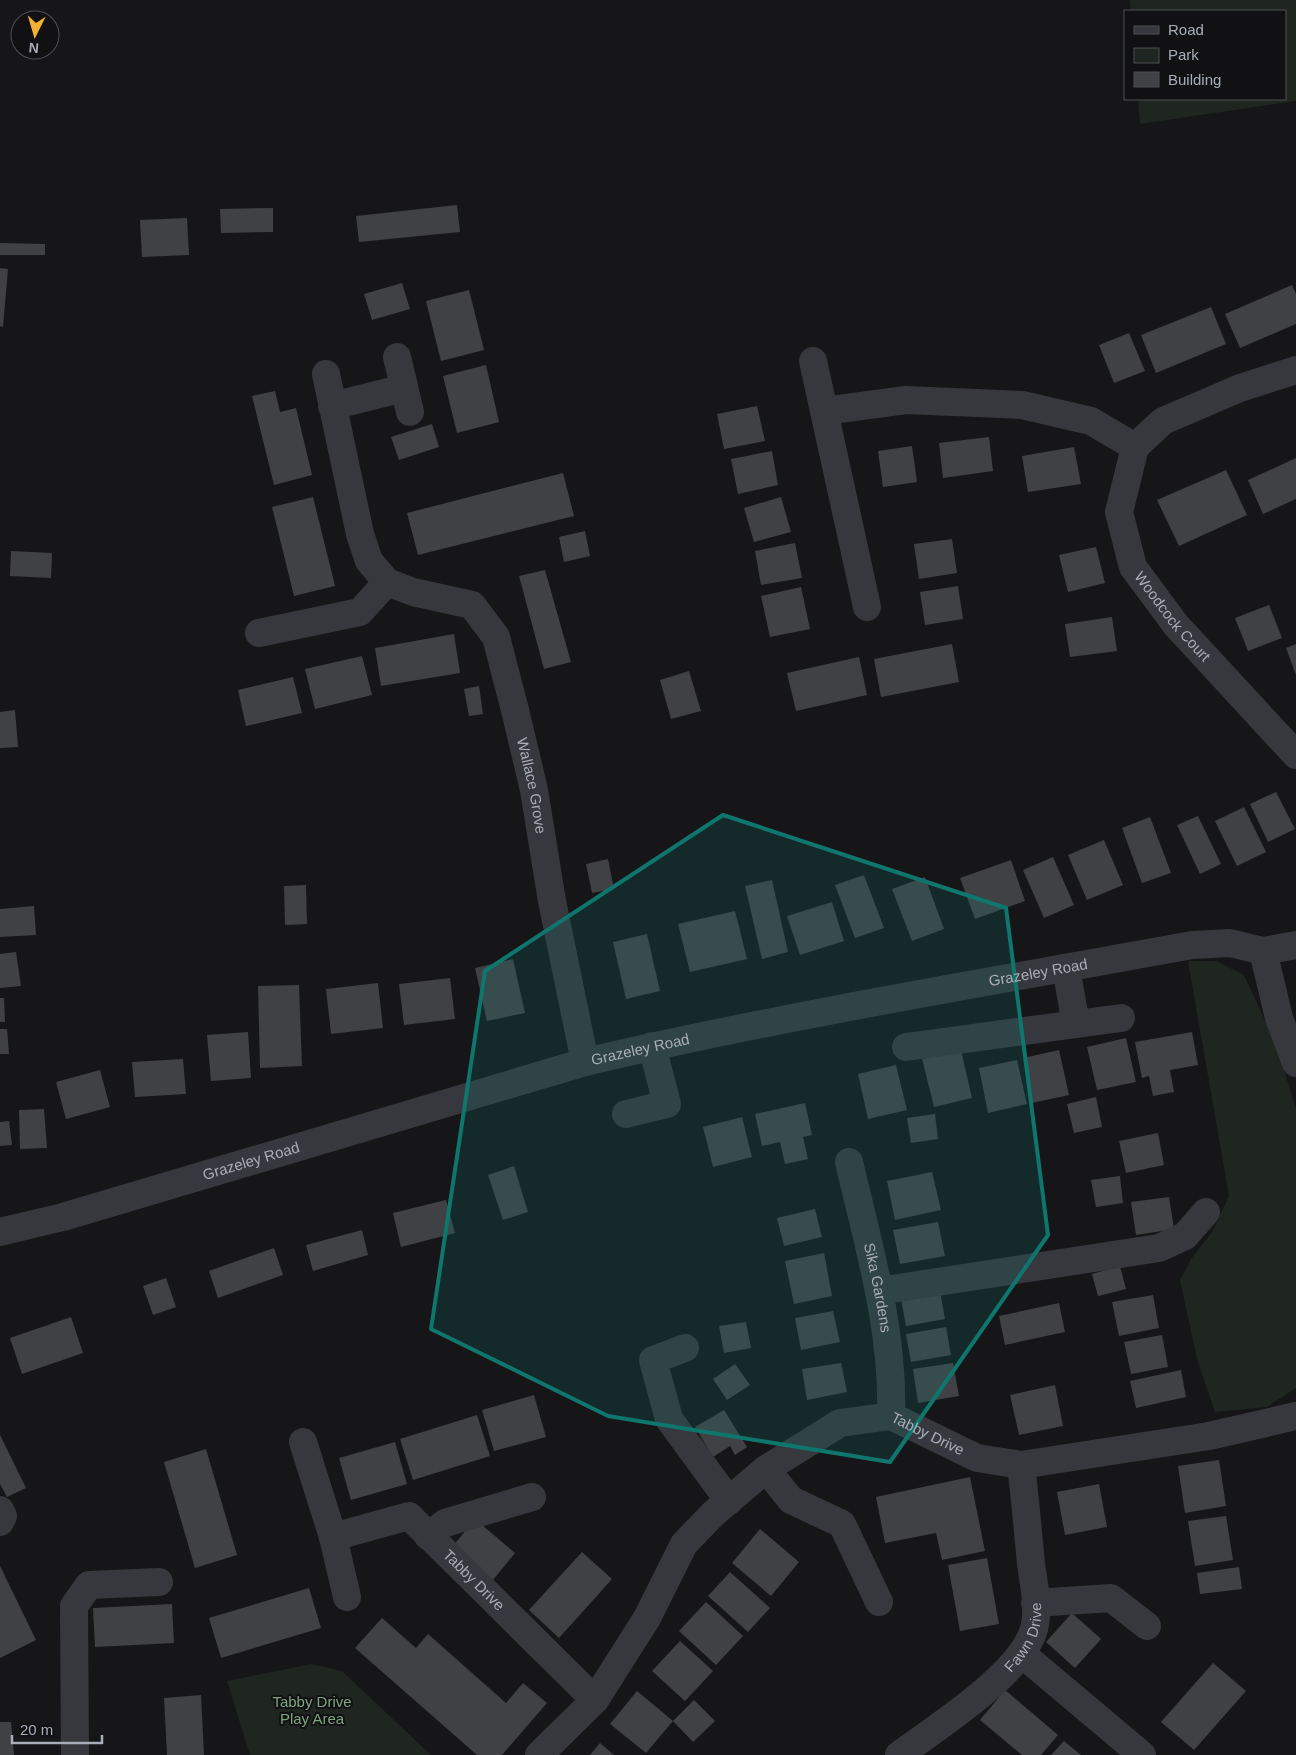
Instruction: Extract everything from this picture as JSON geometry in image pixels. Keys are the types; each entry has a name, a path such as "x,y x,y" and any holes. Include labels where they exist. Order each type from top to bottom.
{"street":[{"path":"332,406 377,395 407,400 396,357"},
{"path":"813,361 867,607"},
{"path":"824,411 906,400 1022,405 1090,421 1135,447 1164,421 1240,388 1296,370"},
{"name":"Wallace Grove","path":"326,374 360,534 369,561 387,582 413,592 472,604 496,637 534,790 552,901 585,1062"},
{"name":"Woodcock Court","path":"1135,447 1119,512 1133,567 1176,625 1296,755"},
{"path":"259,633 360,612 387,582"},
{"name":"Grazeley Road","path":"0,1232 72,1214 585,1062 652,1046 825,1011 1192,945 1230,944 1263,951 1296,945"},
{"path":"1263,951 1279,1018 1296,1063"},
{"path":"1066,968 1076,1024"},
{"path":"906,1047 1121,1018"},
{"path":"626,1114 667,1104 652,1046"},
{"name":"Sika Gardens","path":"849,1162 879,1291 892,1389 892,1416"},
{"path":"879,1291 1159,1248 1185,1236 1206,1212"},
{"path":"685,1348 653,1360 669,1419 729,1501"},
{"name":"Tabby Drive","path":"540,1755 595,1700 647,1618 684,1544 766,1469 840,1423 892,1416 977,1458 1021,1465 1209,1436 1296,1416"},
{"path":"303,1442 333,1537 347,1597"},
{"name":"Fawn Drive","path":"899,1755 954,1714 1000,1676 1022,1654 1033,1631 1035,1603 1021,1465"},
{"path":"766,1469 791,1500 842,1524 879,1602"},
{"path":"428,1536 445,1523 532,1497"},
{"path":"0,1510 3,1516 0,1522"},
{"name":"Tabby Drive","path":"333,1537 409,1516 595,1700"},
{"path":"75,1755 74,1606 89,1585 159,1582"},
{"path":"1035,1603 1111,1598 1147,1626"},
{"path":"1022,1654 1142,1755"}],"highlighted area":[{"path":"723,815 1006,908 1048,1235 890,1462 608,1416 431,1329 485,971"}],"green space":[{"path":"1130,0 1296,0 1296,101 1140,124 1138,100 1286,100 1286,10 1131,10"},
{"path":"1188,961 1216,961 1244,975 1275,1042 1296,1108 1296,1388 1267,1407 1215,1412 1197,1359 1180,1280 1191,1259 1212,1232 1229,1196"},
{"name":"Tabby Drive Play Area","path":"312,1664 342,1671 431,1755 250,1755 227,1681"}],"building":[{"path":"457,205 460,232 359,242 356,216"},
{"path":"273,208 273,232 221,233 220,209"},
{"path":"187,218 189,255 142,257 140,220"},
{"path":"0,243 45,244 45,255 0,255"},
{"path":"0,268 8,269 3,327 0,326"},
{"path":"402,283 410,309 372,320 364,294"},
{"path":"1292,285 1296,294 1296,324 1240,348 1225,314"},
{"path":"469,290 484,350 441,361 426,301"},
{"path":"1211,307 1226,344 1156,373 1141,335"},
{"path":"1129,333 1145,371 1114,383 1099,345"},
{"path":"486,365 499,422 457,433 443,376"},
{"path":"275,391 280,412 296,408 312,475 274,485 252,396"},
{"path":"757,406 765,441 724,449 717,414"},
{"path":"432,424 439,447 399,460 391,437"},
{"path":"989,437 993,471 943,478 939,443"},
{"path":"912,446 917,482 883,487 878,451"},
{"path":"1074,447 1081,484 1028,492 1022,456"},
{"path":"772,451 778,485 738,494 731,459"},
{"path":"1296,458 1296,499 1263,514 1248,480"},
{"path":"1226,470 1247,515 1179,546 1157,500"},
{"path":"563,473 574,516 418,555 407,513"},
{"path":"313,497 335,586 294,596 272,507"},
{"path":"781,497 791,532 754,542 744,508"},
{"path":"585,531 590,556 564,562 559,537"},
{"path":"952,539 957,573 919,579 914,544"},
{"path":"795,543 802,578 761,585 755,551"},
{"path":"1096,547 1105,583 1068,592 1059,555"},
{"path":"11,551 52,553 51,578 10,576"},
{"path":"545,570 571,662 544,669 519,576"},
{"path":"958,586 963,619 925,625 920,592"},
{"path":"801,587 810,629 770,637 761,596"},
{"path":"1269,605 1282,638 1248,651 1235,618"},
{"path":"1112,617 1117,651 1070,657 1065,624"},
{"path":"454,634 460,673 381,686 375,648"},
{"path":"952,644 959,682 881,697 874,659"},
{"path":"1296,644 1296,675 1286,648"},
{"path":"362,656 372,695 315,709 305,669"},
{"path":"859,657 867,695 796,711 787,673"},
{"path":"689,671 701,711 671,719 660,680"},
{"path":"293,677 302,713 246,726 238,690"},
{"path":"479,686 483,714 469,716 464,689"},
{"path":"15,710 18,747 0,748 0,712"},
{"path":"1276,792 1295,829 1268,842 1250,804"},
{"path":"1244,807 1266,852 1237,866 1215,821"},
{"path":"1198,816 1221,864 1200,874 1177,825"},
{"path":"1150,817 1171,873 1142,883 1122,828"},
{"path":"1104,840 1123,885 1087,900 1068,855"},
{"path":"1053,857 1074,905 1044,918 1023,870"},
{"path":"608,859 614,889 592,893 586,864"},
{"path":"1011,860 1025,901 975,919 960,878"},
{"path":"864,875 884,928 855,938 835,885"},
{"path":"925,877 944,929 912,941 892,889"},
{"path":"772,880 788,952 762,959 745,886"},
{"path":"306,885 307,924 285,925 284,886"},
{"path":"832,902 844,941 800,955 787,916"},
{"path":"34,906 36,935 0,937 0,909"},
{"path":"735,911 747,959 690,972 678,924"},
{"path":"647,934 660,991 626,999 613,942"},
{"path":"16,952 21,986 0,988 0,954"},
{"path":"513,959 525,1013 487,1021 475,968"},
{"path":"450,978 455,1019 404,1025 399,984"},
{"path":"378,983 383,1028 331,1034 326,989"},
{"path":"299,985 302,1066 260,1068 258,986"},
{"path":"0,998 4,998 5,1022 0,1022"},
{"path":"0,1029 7,1029 9,1054 0,1054"},
{"path":"248,1032 251,1078 211,1081 207,1035"},
{"path":"1192,1032 1198,1065 1170,1070 1174,1092 1153,1096 1149,1076 1142,1078 1135,1042"},
{"path":"1126,1038 1136,1082 1097,1090 1087,1047"},
{"path":"961,1050 972,1098 934,1107 922,1059"},
{"path":"1059,1050 1069,1095 1032,1103 1023,1058"},
{"path":"183,1059 186,1094 135,1097 132,1062"},
{"path":"1017,1060 1027,1104 988,1113 979,1068"},
{"path":"896,1065 907,1110 868,1119 858,1074"},
{"path":"100,1070 110,1107 66,1119 56,1082"},
{"path":"1096,1097 1102,1127 1074,1133 1067,1104"},
{"path":"805,1103 812,1135 803,1137 808,1159 785,1164 780,1142 762,1146 755,1114"},
{"path":"44,1109 47,1148 20,1149 19,1110"},
{"path":"935,1114 938,1139 911,1143 907,1118"},
{"path":"742,1117 752,1157 713,1167 703,1127"},
{"path":"9,1121 12,1145 0,1146 0,1122"},
{"path":"1158,1133 1164,1165 1126,1173 1119,1141"},
{"path":"514,1166 528,1212 503,1220 488,1175"},
{"path":"932,1172 941,1210 895,1220 887,1181"},
{"path":"1120,1176 1123,1203 1096,1207 1091,1180"},
{"path":"1169,1197 1174,1229 1136,1235 1131,1202"},
{"path":"446,1200 455,1233 401,1247 393,1213"},
{"path":"815,1209 822,1237 784,1246 777,1218"},
{"path":"938,1222 945,1256 900,1264 893,1230"},
{"path":"362,1230 368,1255 313,1271 306,1245"},
{"path":"274,1248 283,1275 218,1298 209,1271"},
{"path":"824,1253 832,1296 794,1304 785,1261"},
{"path":"1120,1266 1126,1289 1098,1296 1092,1274"},
{"path":"166,1278 176,1307 153,1315 143,1286"},
{"path":"940,1291 945,1319 906,1326 901,1298"},
{"path":"1153,1295 1159,1328 1119,1336 1112,1302"},
{"path":"1059,1303 1065,1332 1005,1345 999,1316"},
{"path":"833,1311 840,1342 801,1350 795,1318"},
{"path":"71,1317 83,1353 22,1374 10,1338"},
{"path":"746,1322 751,1348 724,1353 719,1326"},
{"path":"946,1327 951,1355 911,1362 906,1334"},
{"path":"1162,1335 1168,1367 1131,1374 1124,1342"},
{"path":"841,1363 847,1392 807,1400 802,1369"},
{"path":"953,1363 959,1396 918,1403 913,1369"},
{"path":"735,1364 750,1385 727,1400 713,1379"},
{"path":"1181,1370 1186,1397 1136,1408 1130,1381"},
{"path":"1055,1385 1063,1426 1019,1435 1010,1395"},
{"path":"534,1395 546,1437 494,1451 482,1410"},
{"path":"724,1410 747,1447 735,1455 730,1446 713,1457 695,1427"},
{"path":"477,1415 490,1456 413,1480 400,1439"},
{"path":"0,1435 26,1488 7,1497 0,1484"},
{"path":"395,1442 407,1484 351,1500 339,1458"},
{"path":"206,1449 237,1555 195,1568 164,1462"},
{"path":"1219,1460 1226,1506 1185,1513 1178,1466"},
{"path":"970,1477 985,1551 942,1560 936,1533 885,1543 876,1497"},
{"path":"1099,1484 1107,1527 1065,1535 1057,1492"},
{"path":"1226,1516 1233,1560 1195,1566 1188,1521"},
{"path":"475,1519 515,1553 493,1580 453,1546"},
{"path":"760,1529 799,1562 771,1596 732,1563"},
{"path":"582,1552 612,1579 559,1638 529,1610"},
{"path":"987,1558 999,1624 960,1631 948,1565"},
{"path":"0,1566 36,1640 0,1658"},
{"path":"1239,1567 1242,1589 1200,1594 1197,1573"},
{"path":"730,1572 770,1608 748,1632 708,1596"},
{"path":"309,1588 321,1628 221,1658 209,1618"},
{"path":"706,1602 743,1636 716,1665 679,1631"},
{"path":"172,1604 174,1643 95,1647 93,1608"},
{"path":"1072,1613 1101,1639 1075,1668 1046,1642"},
{"path":"382,1618 416,1648 428,1634 506,1703 523,1683 547,1703 502,1755 477,1755 355,1648"},
{"path":"680,1641 713,1671 685,1701 652,1671"},
{"path":"1213,1663 1246,1691 1194,1750 1161,1722"},
{"path":"1005,1690 1058,1735 1041,1755 1022,1755 980,1720"},
{"path":"637,1691 673,1721 646,1753 610,1724"},
{"path":"201,1695 204,1755 167,1755 164,1698"},
{"path":"694,1700 715,1721 693,1742 673,1721"},
{"path":"0,1722 11,1722 14,1755 0,1755"},
{"path":"1064,1741 1081,1755 1051,1755"},
{"path":"600,1743 614,1755 590,1755"}]}
